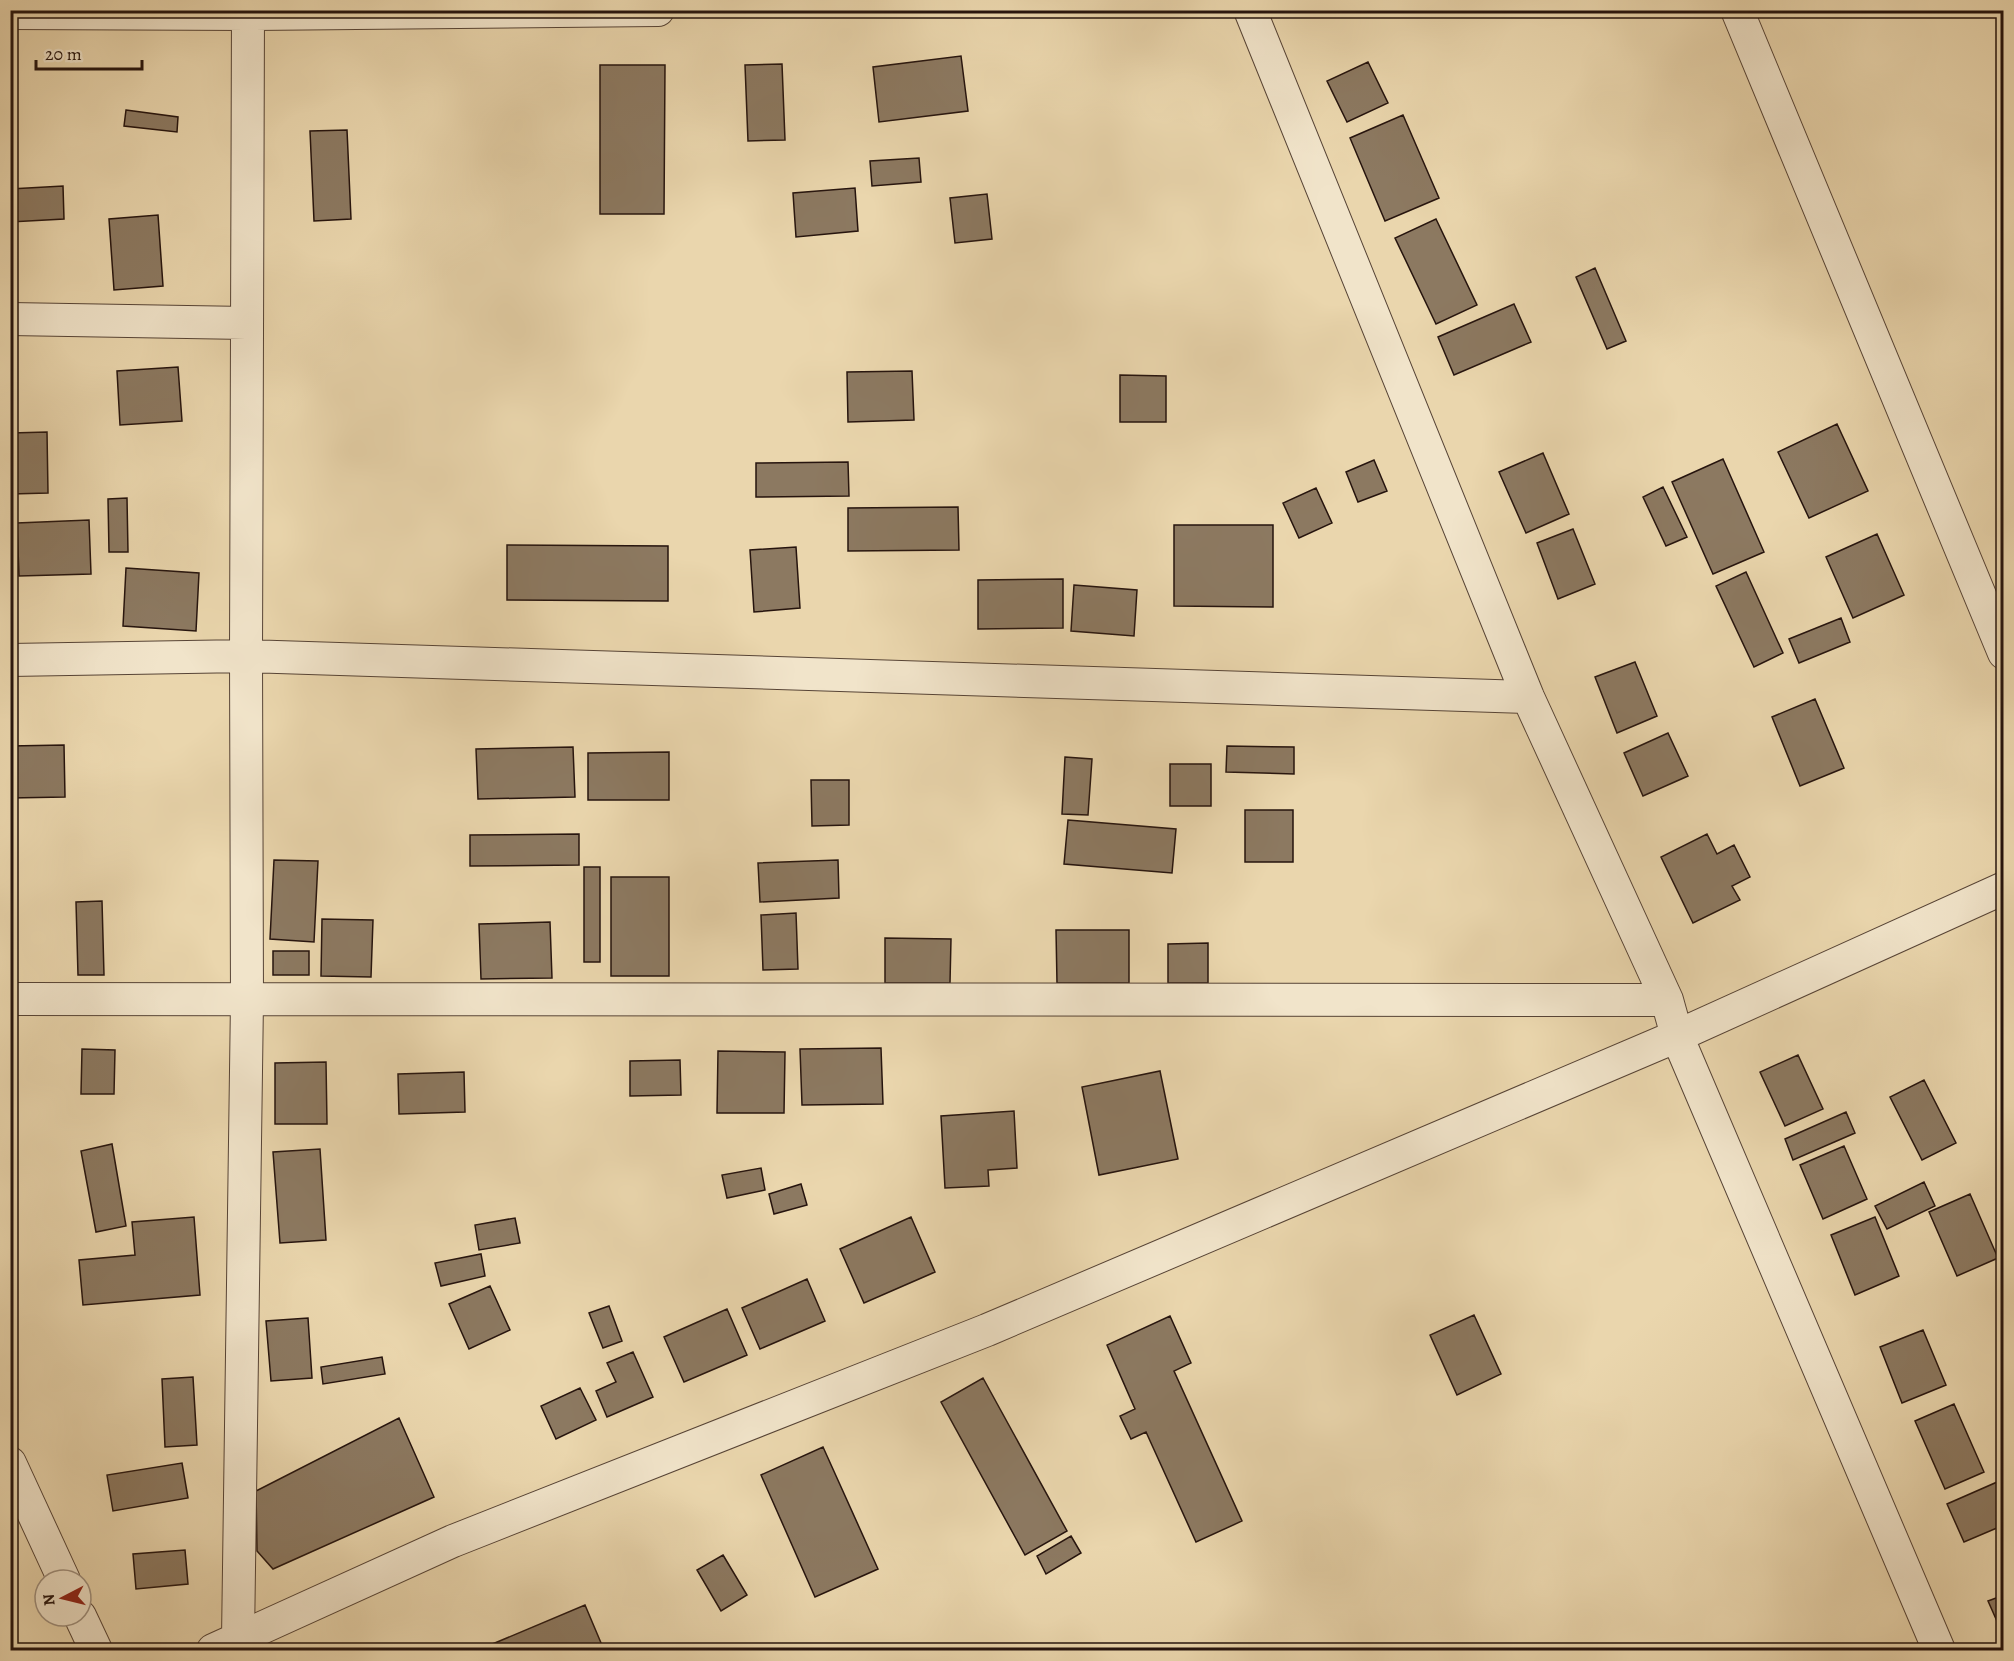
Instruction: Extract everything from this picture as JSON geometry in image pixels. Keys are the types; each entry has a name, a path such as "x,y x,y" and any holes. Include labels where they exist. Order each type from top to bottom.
{"street":[{"path":"10,13 658,10"},
{"path":"1250,10 1528,697 1668,1000 1677,1036 1939,1650"},
{"path":"1737,10 2004,653"},
{"path":"248,12 247,1000 225,1645 453,1541 987,1330 1677,1036 2004,888"},
{"path":"10,319 246,323"},
{"path":"10,660 246,656 1528,697"},
{"path":"10,999 1668,1000"},
{"path":"10,1463 58,1568"},
{"path":"86,1628 96,1650"}],"building":[{"path":"961,56 968,111 879,122 873,67"},
{"path":"1368,62 1388,103 1347,122 1327,81"},
{"path":"782,64 785,140 748,141 745,65"},
{"path":"600,65 665,65 664,214 600,214"},
{"path":"126,110 178,117 177,132 124,126"},
{"path":"1403,115 1439,198 1385,221 1350,138"},
{"path":"347,130 351,219 314,221 310,131"},
{"path":"919,158 921,182 872,186 870,161"},
{"path":"63,186 64,219 10,222 10,189"},
{"path":"855,188 858,231 796,237 793,193"},
{"path":"987,194 992,239 955,243 950,198"},
{"path":"158,215 163,286 114,290 109,219"},
{"path":"1436,219 1477,305 1436,324 1395,238"},
{"path":"1595,268 1626,341 1607,349 1576,277"},
{"path":"1514,304 1531,342 1454,375 1438,337"},
{"path":"178,367 182,421 120,425 117,371"},
{"path":"912,371 914,420 848,422 847,372"},
{"path":"1120,375 1166,376 1166,422 1120,422"},
{"path":"1837,424 1868,491 1809,518 1778,452"},
{"path":"47,432 48,493 11,494 11,433"},
{"path":"1543,453 1569,514 1526,533 1499,472"},
{"path":"1723,459 1764,552 1713,574 1672,482"},
{"path":"1374,460 1387,491 1358,502 1346,472"},
{"path":"848,462 849,496 756,497 756,463"},
{"path":"1663,487 1687,537 1666,546 1643,497"},
{"path":"1316,488 1332,523 1299,538 1283,503"},
{"path":"127,498 128,552 109,552 108,499"},
{"path":"958,507 959,550 848,551 848,508"},
{"path":"89,520 91,574 19,576 17,523"},
{"path":"1174,525 1273,525 1273,607 1174,606"},
{"path":"1573,529 1595,584 1558,599 1537,543"},
{"path":"1877,534 1904,595 1853,618 1826,557"},
{"path":"507,545 668,546 668,601 507,600"},
{"path":"796,547 800,608 754,612 750,550"},
{"path":"126,568 199,573 196,631 123,626"},
{"path":"1746,572 1783,653 1754,667 1716,586"},
{"path":"1063,579 1063,628 978,629 978,580"},
{"path":"1074,585 1137,590 1134,636 1071,631"},
{"path":"1841,618 1850,642 1799,663 1789,639"},
{"path":"1635,662 1657,716 1617,733 1595,677"},
{"path":"1815,699 1844,768 1800,786 1772,717"},
{"path":"1668,733 1688,776 1643,796 1624,753"},
{"path":"64,745 65,797 10,798 10,746"},
{"path":"1227,746 1294,747 1294,774 1226,772"},
{"path":"573,747 575,797 478,799 476,749"},
{"path":"669,752 669,800 588,800 588,753"},
{"path":"1065,757 1092,759 1088,815 1062,814"},
{"path":"1170,764 1211,764 1211,806 1170,806"},
{"path":"811,780 849,780 849,825 812,826"},
{"path":"1245,810 1293,810 1293,862 1245,862"},
{"path":"1068,820 1176,829 1172,873 1064,864"},
{"path":"579,834 579,865 470,866 470,835"},
{"path":"1707,834 1717,854 1734,845 1750,877 1732,886 1740,900 1693,923 1661,857"},
{"path":"274,860 318,861 314,942 270,939"},
{"path":"838,860 839,898 760,902 758,863"},
{"path":"584,867 600,867 600,962 584,962"},
{"path":"611,877 669,877 669,976 611,976"},
{"path":"102,901 104,975 78,975 76,902"},
{"path":"796,913 798,969 763,970 761,915"},
{"path":"322,919 373,920 371,977 321,976"},
{"path":"550,922 552,978 481,979 479,924"},
{"path":"1056,930 1129,930 1129,983 1057,983"},
{"path":"885,938 951,939 950,983 885,983"},
{"path":"1208,943 1208,983 1168,983 1168,944"},
{"path":"273,951 309,951 309,975 273,975"},
{"path":"881,1048 883,1104 802,1105 800,1049"},
{"path":"82,1049 115,1050 114,1094 81,1094"},
{"path":"718,1051 785,1052 784,1113 717,1113"},
{"path":"1798,1055 1823,1109 1785,1126 1760,1072"},
{"path":"680,1060 681,1095 630,1096 630,1061"},
{"path":"326,1062 327,1124 275,1124 275,1063"},
{"path":"1160,1071 1178,1159 1099,1175 1082,1087"},
{"path":"464,1072 465,1112 399,1114 398,1074"},
{"path":"1924,1080 1956,1143 1922,1160 1890,1097"},
{"path":"1014,1111 1017,1168 988,1170 989,1186 945,1188 941,1116"},
{"path":"1846,1112 1855,1133 1793,1160 1785,1139"},
{"path":"112,1144 126,1226 96,1232 81,1151"},
{"path":"1844,1146 1867,1199 1823,1219 1800,1165"},
{"path":"320,1149 326,1240 280,1243 273,1152"},
{"path":"761,1168 765,1190 727,1198 722,1175"},
{"path":"1924,1182 1935,1206 1887,1229 1875,1206"},
{"path":"801,1184 807,1205 774,1214 769,1194"},
{"path":"1970,1194 1998,1258 1957,1276 1929,1212"},
{"path":"194,1217 200,1295 83,1305 79,1260 135,1255 132,1222"},
{"path":"911,1217 935,1272 864,1303 840,1249"},
{"path":"1875,1217 1899,1276 1855,1295 1831,1235"},
{"path":"515,1218 520,1243 479,1250 475,1225"},
{"path":"481,1254 485,1276 441,1286 435,1263"},
{"path":"807,1279 825,1321 760,1349 742,1308"},
{"path":"490,1286 510,1330 469,1349 449,1304"},
{"path":"609,1306 622,1341 603,1348 589,1313"},
{"path":"727,1309 747,1355 684,1382 664,1337"},
{"path":"1474,1315 1501,1374 1457,1395 1430,1335"},
{"path":"1170,1316 1191,1363 1174,1371 1242,1521 1196,1542 1146,1432 1131,1439 1120,1416 1135,1409 1107,1345"},
{"path":"308,1318 312,1378 271,1381 266,1321"},
{"path":"1923,1330 1946,1385 1902,1403 1880,1347"},
{"path":"633,1352 653,1397 607,1417 596,1391 616,1382 607,1363"},
{"path":"382,1357 385,1374 323,1384 321,1367"},
{"path":"193,1377 197,1445 165,1447 162,1379"},
{"path":"983,1378 1067,1531 1025,1555 941,1402"},
{"path":"580,1388 596,1420 556,1439 541,1406"},
{"path":"1954,1404 1984,1472 1945,1489 1915,1421"},
{"path":"399,1418 434,1497 273,1569 257,1551 256,1491"},
{"path":"823,1447 878,1569 815,1597 761,1475"},
{"path":"182,1463 188,1498 113,1511 107,1475"},
{"path":"2004,1479 2004,1525 1964,1542 1947,1504"},
{"path":"1071,1536 1081,1553 1046,1574 1037,1556"},
{"path":"185,1550 188,1584 136,1589 133,1554"},
{"path":"723,1555 747,1595 721,1611 697,1570"},
{"path":"2004,1595 2004,1637 1988,1601"},
{"path":"585,1605 604,1650 484,1650 483,1648"}]}
